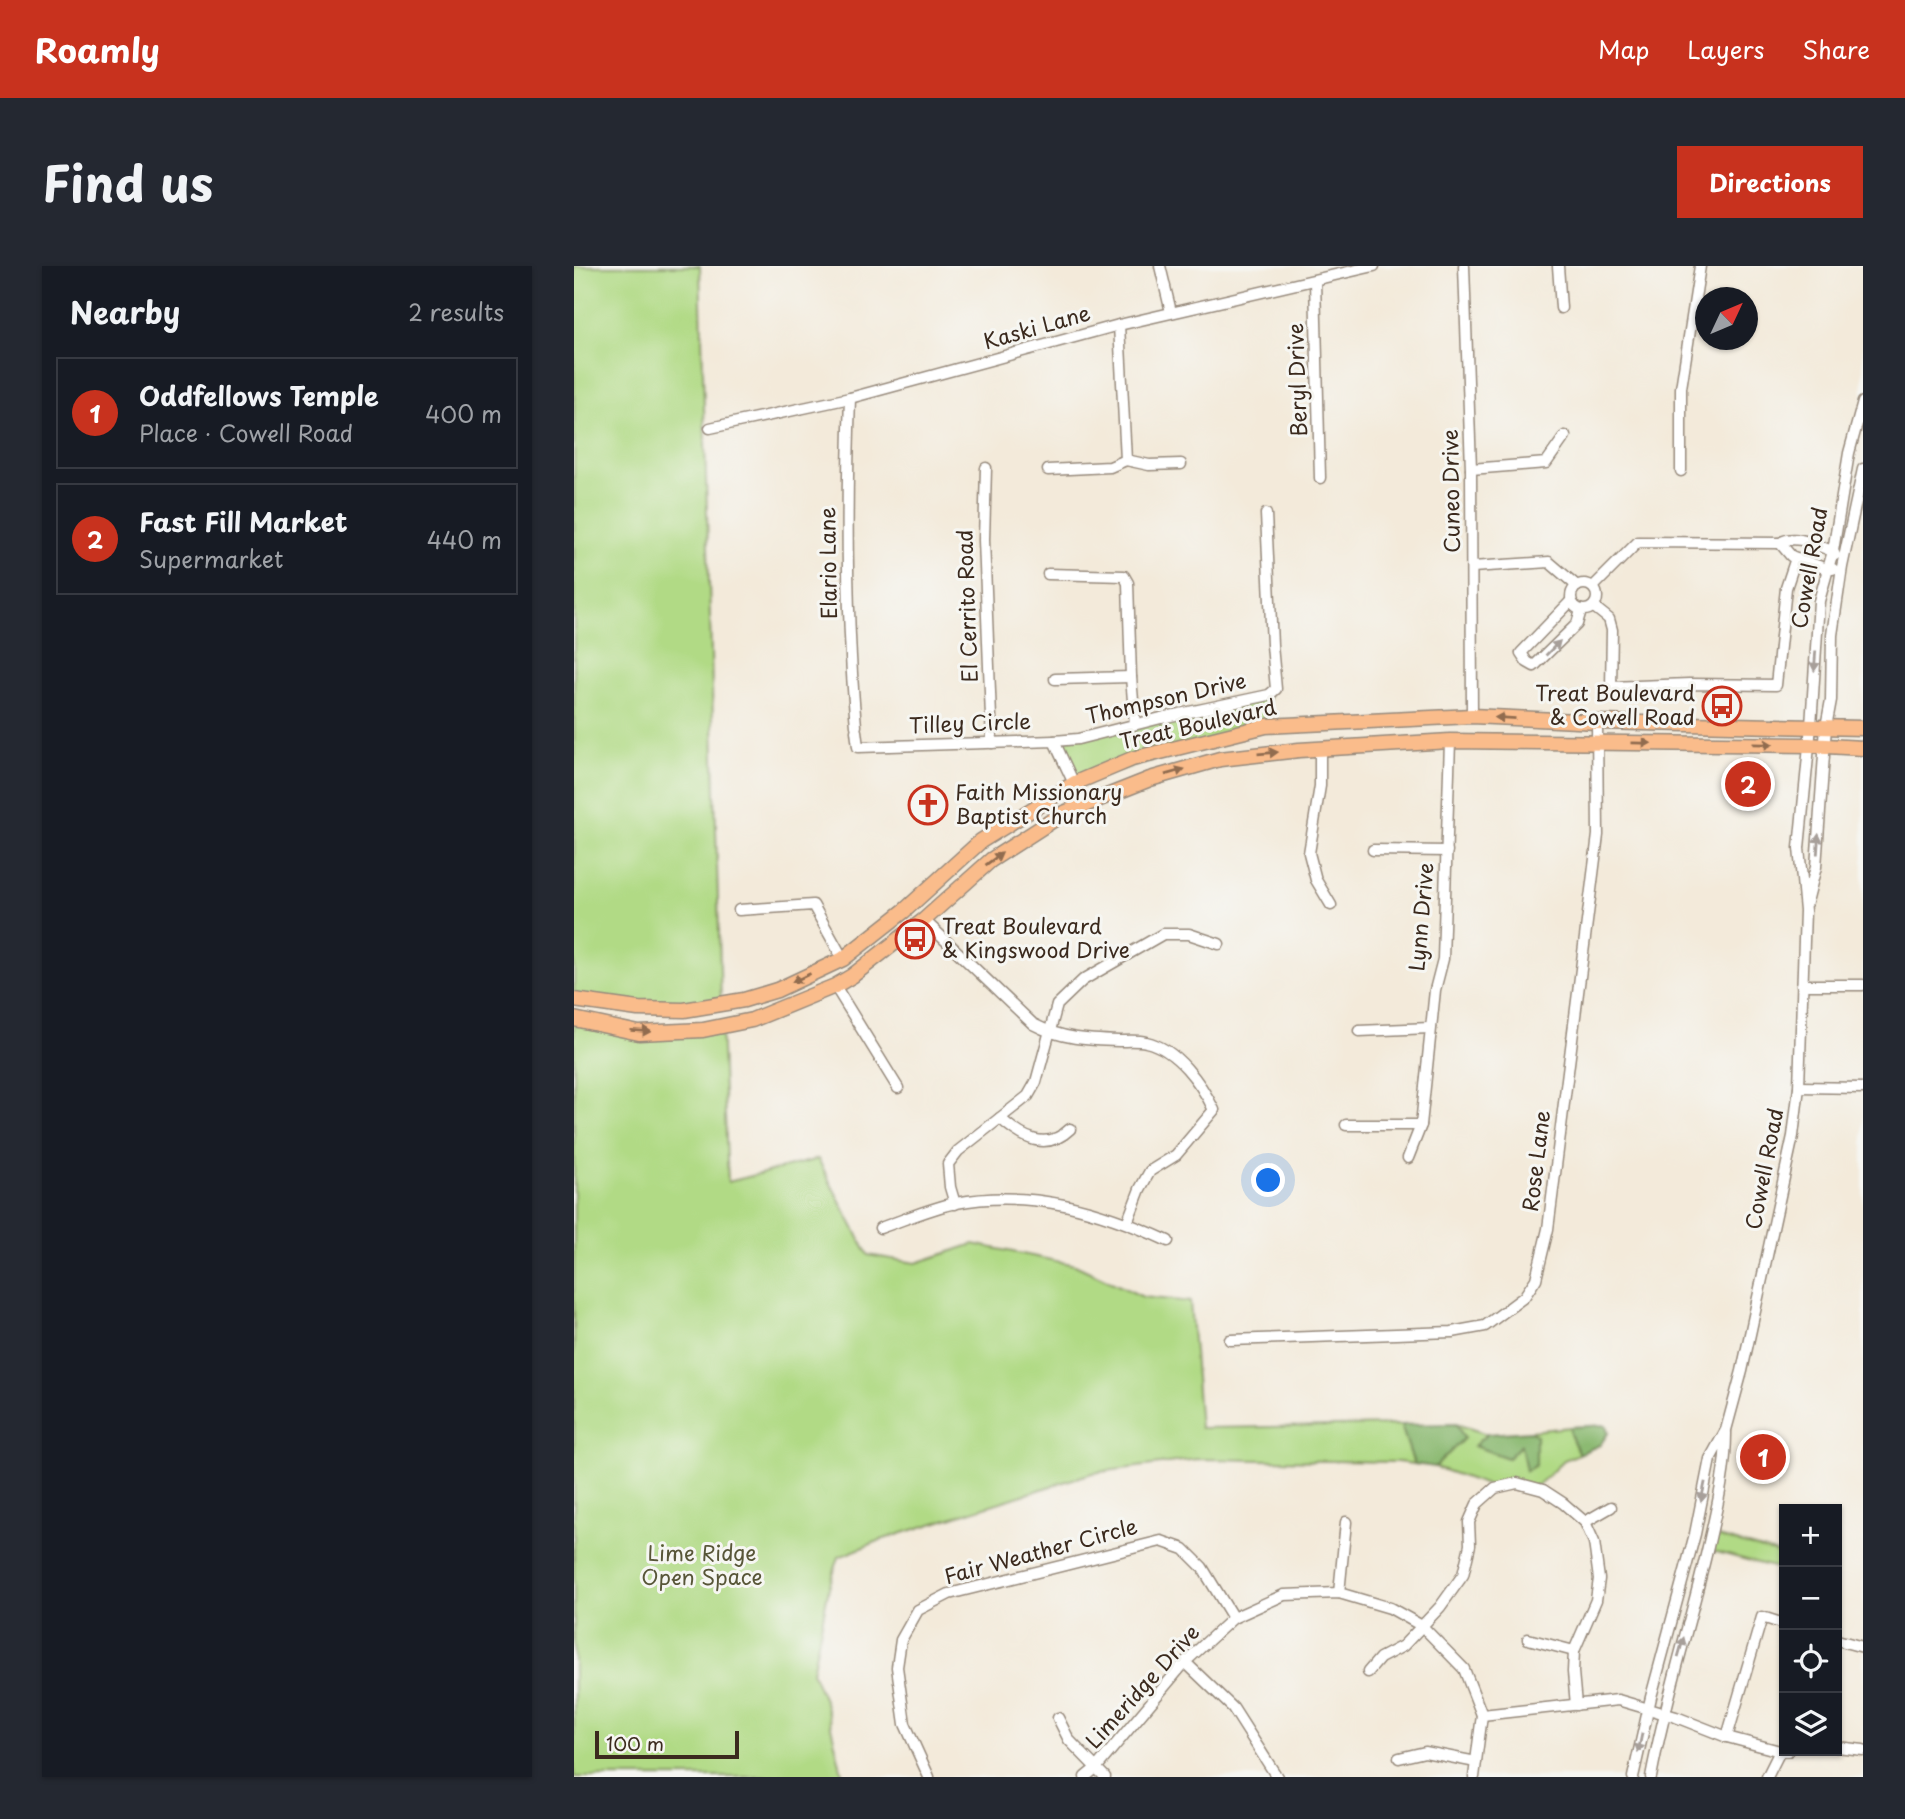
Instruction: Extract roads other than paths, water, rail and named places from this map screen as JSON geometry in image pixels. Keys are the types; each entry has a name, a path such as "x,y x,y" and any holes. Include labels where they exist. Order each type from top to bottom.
{"main road":[{"name":"Treat Boulevard","path":"574,1000 638,1009 684,1010 744,1000 776,990 845,957 904,911 981,841 1074,783 1132,759 1266,726 1472,716 1597,722 1863,728"},
{"name":"Treat Boulevard","path":"574,1019 639,1032 703,1030 752,1020 835,986 852,976 924,920 990,860 1064,813 1150,779 1220,759 1450,741 1863,748"},
{"path":"845,957 875,947 916,918 924,920 923,914 928,900 958,873 967,854"}],"street":[{"path":"1160,266 1171,312"},
{"name":"Kaski Lane","path":"710,428 850,398 1119,325 1374,266"},
{"name":"Cuneo Drive","path":"1464,266 1471,469 1472,716"},
{"path":"1558,266 1561,308"},
{"path":"1681,471 1681,388 1700,266"},
{"name":"Beryl Drive","path":"1315,281 1320,478"},
{"path":"1119,325 1126,460"},
{"name":"Elario Lane","path":"850,398 846,516 850,671 858,747"},
{"name":"Cowell Road","path":"1805,911 1816,867 1825,746 1819,727 1819,601 1833,551 1849,453 1863,402"},
{"path":"1471,469 1546,463 1564,436"},
{"path":"1849,453 1863,454"},
{"path":"1048,470 1110,467 1126,460 1149,466 1181,464"},
{"name":"El Cerrito Road","path":"986,468 984,540 992,743"},
{"name":"Cowell Road","path":"1633,1777 1648,1708 1695,1534 1710,1459 1726,1430 1742,1371 1783,1188 1800,1087 1805,911 1799,848 1808,745 1831,700 1832,635 1842,567 1863,469"},
{"name":"Thompson Drive","path":"1054,741 1078,739 1269,695 1276,689 1266,514"},
{"path":"1593,587 1638,542 1780,543 1798,539 1833,551 1842,567 1827,569 1796,558 1780,543"},
{"path":"1594,607 1609,620 1612,630 1611,687 1776,685 1786,587 1796,558"},
{"path":"1472,567 1549,562 1577,586"},
{"path":"1048,574 1124,576 1128,583 1135,724"},
{"path":"1585,584 1593,587 1598,599 1594,607 1581,610 1575,607 1572,593 1577,586 1585,584"},
{"path":"1572,601 1521,653 1527,662 1534,666 1577,624 1581,610"},
{"path":"1055,679 1131,677"},
{"name":"Rose Lane","path":"1230,1340 1452,1332 1485,1326 1524,1297 1536,1279 1548,1229 1598,835 1597,722"},
{"name":"Tilley Circle","path":"858,747 1054,741 1084,804"},
{"name":"Lynn Drive","path":"1408,1157 1421,1125 1435,990 1443,959 1450,741"},
{"path":"1321,749 1320,786 1309,853 1316,880 1331,905"},
{"name":"Lynn Drive","path":"1373,850 1447,851"},
{"path":"739,909 813,905 845,957"},
{"path":"924,920 1023,1016 1049,1033 1078,1039 1145,1041 1167,1051 1205,1093 1214,1110 1176,1155 1150,1171 1127,1223"},
{"path":"955,1204 948,1164 958,1151 1028,1097 1036,1082 1057,1005 1083,980 1163,934 1189,934 1219,944"},
{"path":"1802,985 1863,985"},
{"path":"835,986 898,1088"},
{"path":"1359,1031 1430,1028"},
{"path":"1800,1087 1863,1088"},
{"path":"1000,1118 1014,1131 1029,1139 1051,1141 1059,1139 1070,1129"},
{"path":"1346,1125 1421,1125"},
{"path":"880,1228 955,1204 1032,1199 1079,1207 1127,1223 1168,1241"},
{"name":"Cowell Road","path":"1651,1777 1663,1713 1709,1550 1726,1461 1726,1430"},
{"path":"1368,1672 1380,1658 1403,1646 1440,1607 1463,1575 1470,1545 1469,1521 1477,1504 1495,1488 1517,1483 1543,1490 1563,1503 1585,1522 1594,1542 1599,1579 1596,1600 1574,1651 1576,1705"},
{"path":"1585,1522 1611,1507"},
{"path":"1339,1593 1346,1522"},
{"name":"Fair Weather Circle","path":"929,1777 905,1724 897,1667 901,1640 918,1610 949,1594 1161,1541 1184,1549 1202,1567 1233,1618"},
{"name":"Limeridge Drive","path":"1085,1777 1096,1768 1185,1662 1233,1618 1284,1595 1339,1593 1390,1608 1422,1626 1464,1669 1482,1715 1474,1777"},
{"path":"1727,1737 1762,1617 1779,1622"},
{"path":"1528,1639 1574,1651"},
{"path":"1842,1641 1863,1647"},
{"path":"1185,1662 1233,1708 1277,1777"},
{"path":"1482,1715 1618,1700 1663,1713 1727,1737 1779,1750"},
{"path":"1058,1718 1069,1740 1105,1777"},
{"path":"1842,1748 1863,1750"},
{"path":"1399,1758 1425,1752 1476,1762"},
{"path":"1767,1777 1781,1756"}],"place":[{"name":"Treat Boulevard & Cowell Road","path":"1722,706"},
{"name":"Fast Fill Market","path":"1748,784"},
{"name":"Faith Missionary Baptist Church","path":"928,805"},
{"name":"Treat Boulevard & Kingswood Drive","path":"915,939"},
{"name":"Oddfellows Temple","path":"1763,1457"}],"park label":[{"name":"Lime Ridge Open Space","path":"702,1566"}]}
